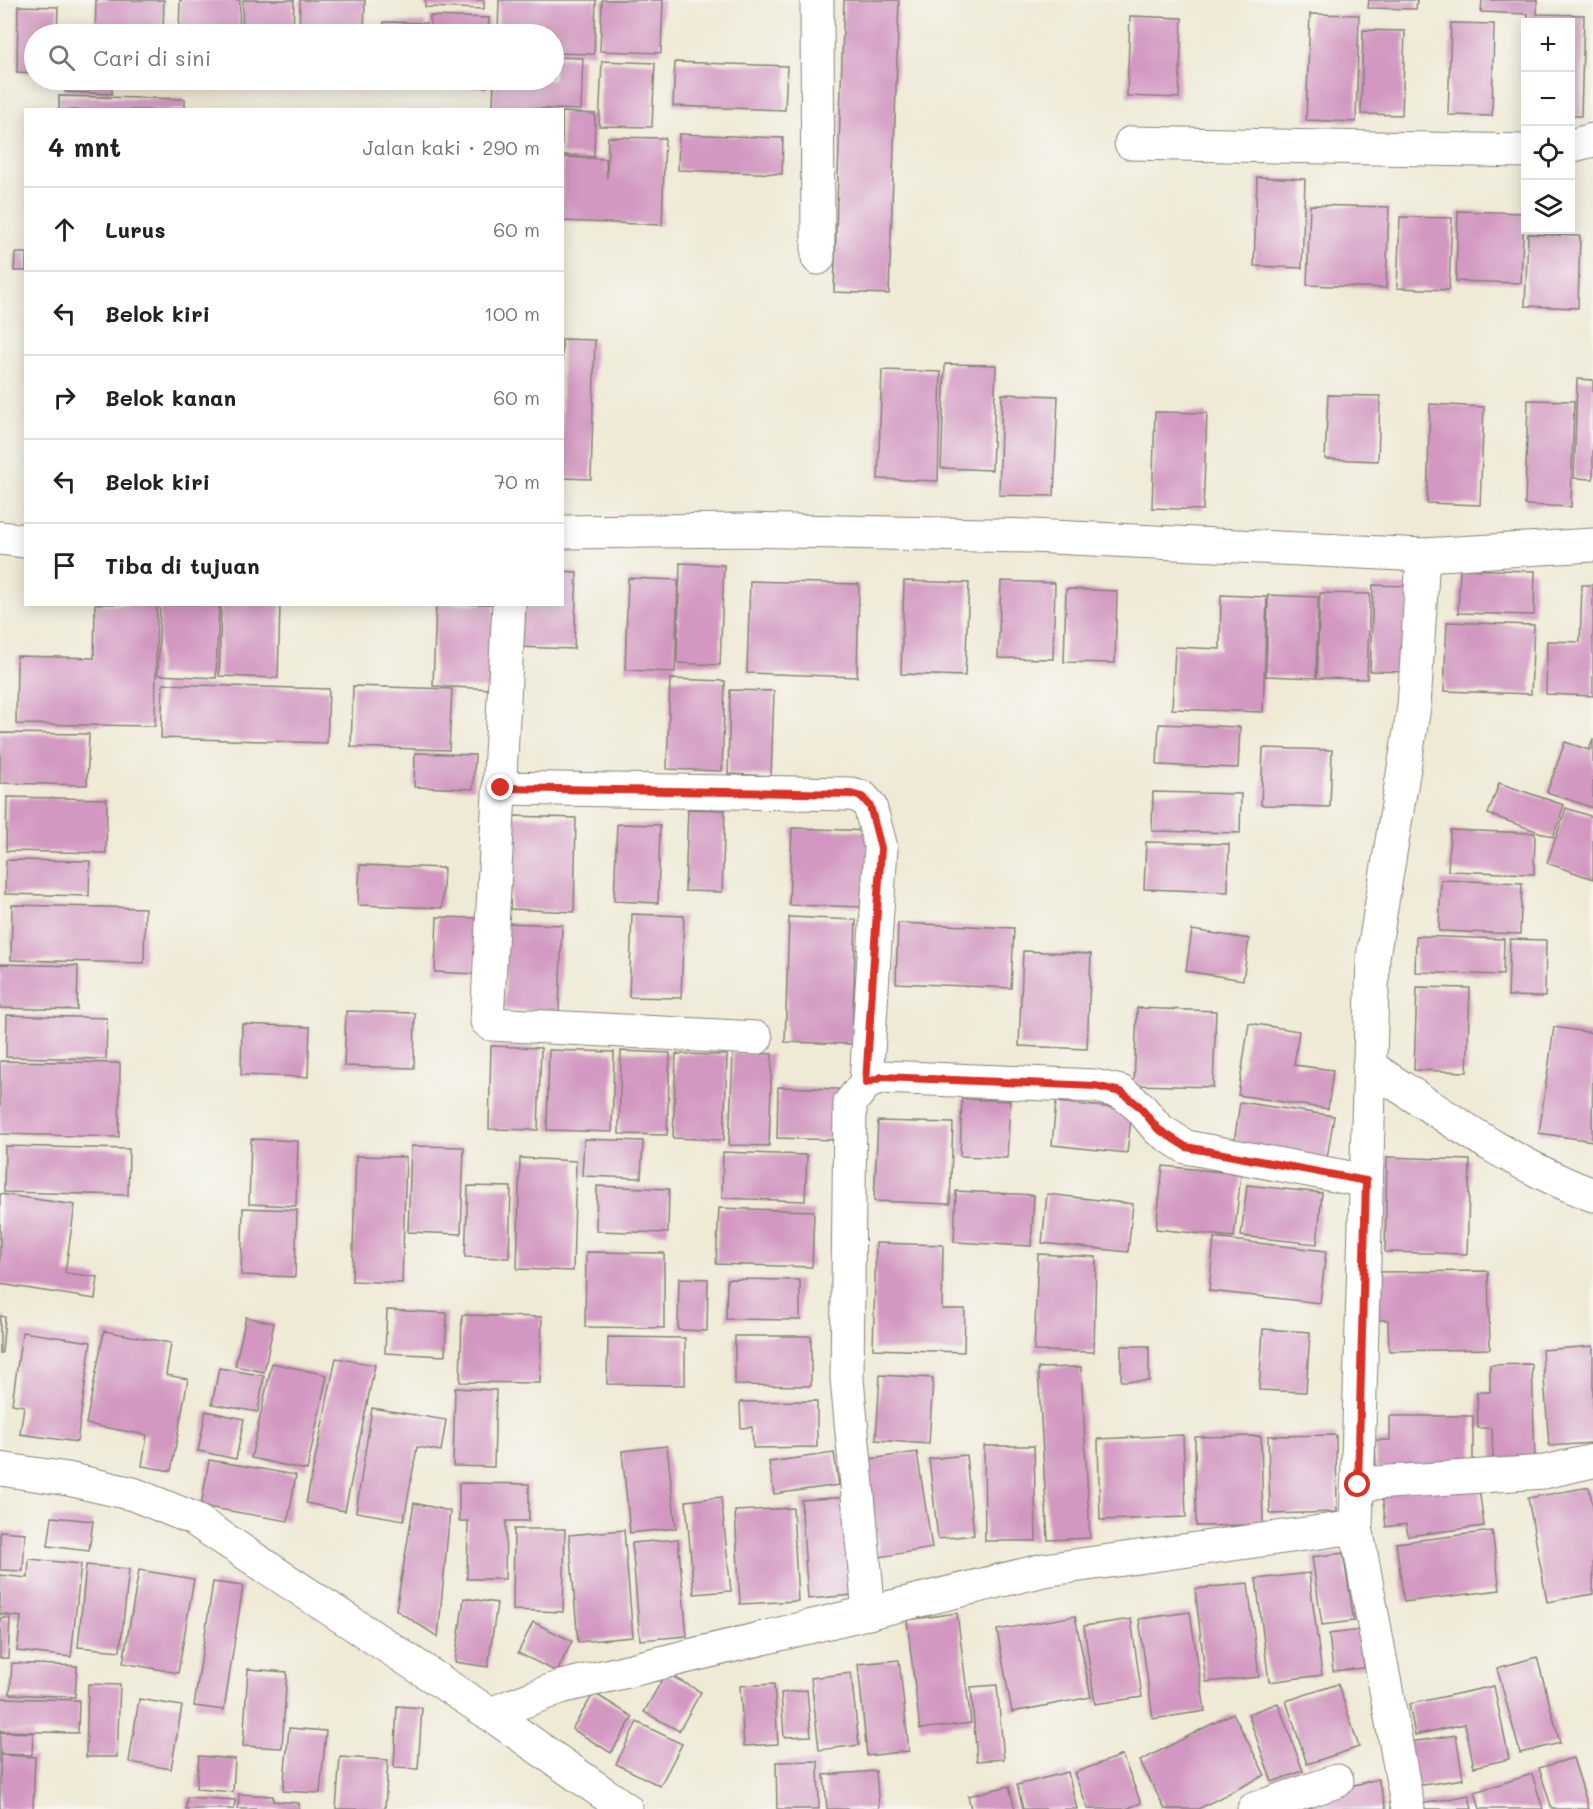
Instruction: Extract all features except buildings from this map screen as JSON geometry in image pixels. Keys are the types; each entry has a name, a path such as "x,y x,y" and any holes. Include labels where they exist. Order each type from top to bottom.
{"street":[{"path":"817,0 818,258"},
{"path":"1575,145 1593,140"},
{"path":"1131,143 1521,151"},
{"path":"564,532 746,530 1031,536 1423,555 1593,545"},
{"path":"0,538 24,540"},
{"path":"1408,1809 1356,1527 1372,957 1414,707 1423,555"},
{"path":"509,606 488,1024 756,1038"},
{"path":"501,788 851,794 862,797 870,806 881,848 866,1083"},
{"path":"1369,1066 1484,1141 1561,1183 1593,1195"},
{"path":"869,1613 847,1379 850,1103 866,1083 882,1077 1095,1086 1121,1092 1139,1106 1158,1129 1186,1147 1366,1181"},
{"path":"1358,1485 1544,1472 1593,1461"},
{"path":"0,1469 68,1479 133,1494 192,1518 490,1714 626,1809"},
{"path":"490,1714 561,1687 1044,1570 1356,1527"},
{"path":"1254,1809 1337,1781"}],"route":[{"path":"501,788 851,794 862,797 870,806 881,848 866,1083 882,1077 1095,1086 1121,1092 1139,1106 1158,1129 1186,1147 1366,1181 1358,1485"}]}
